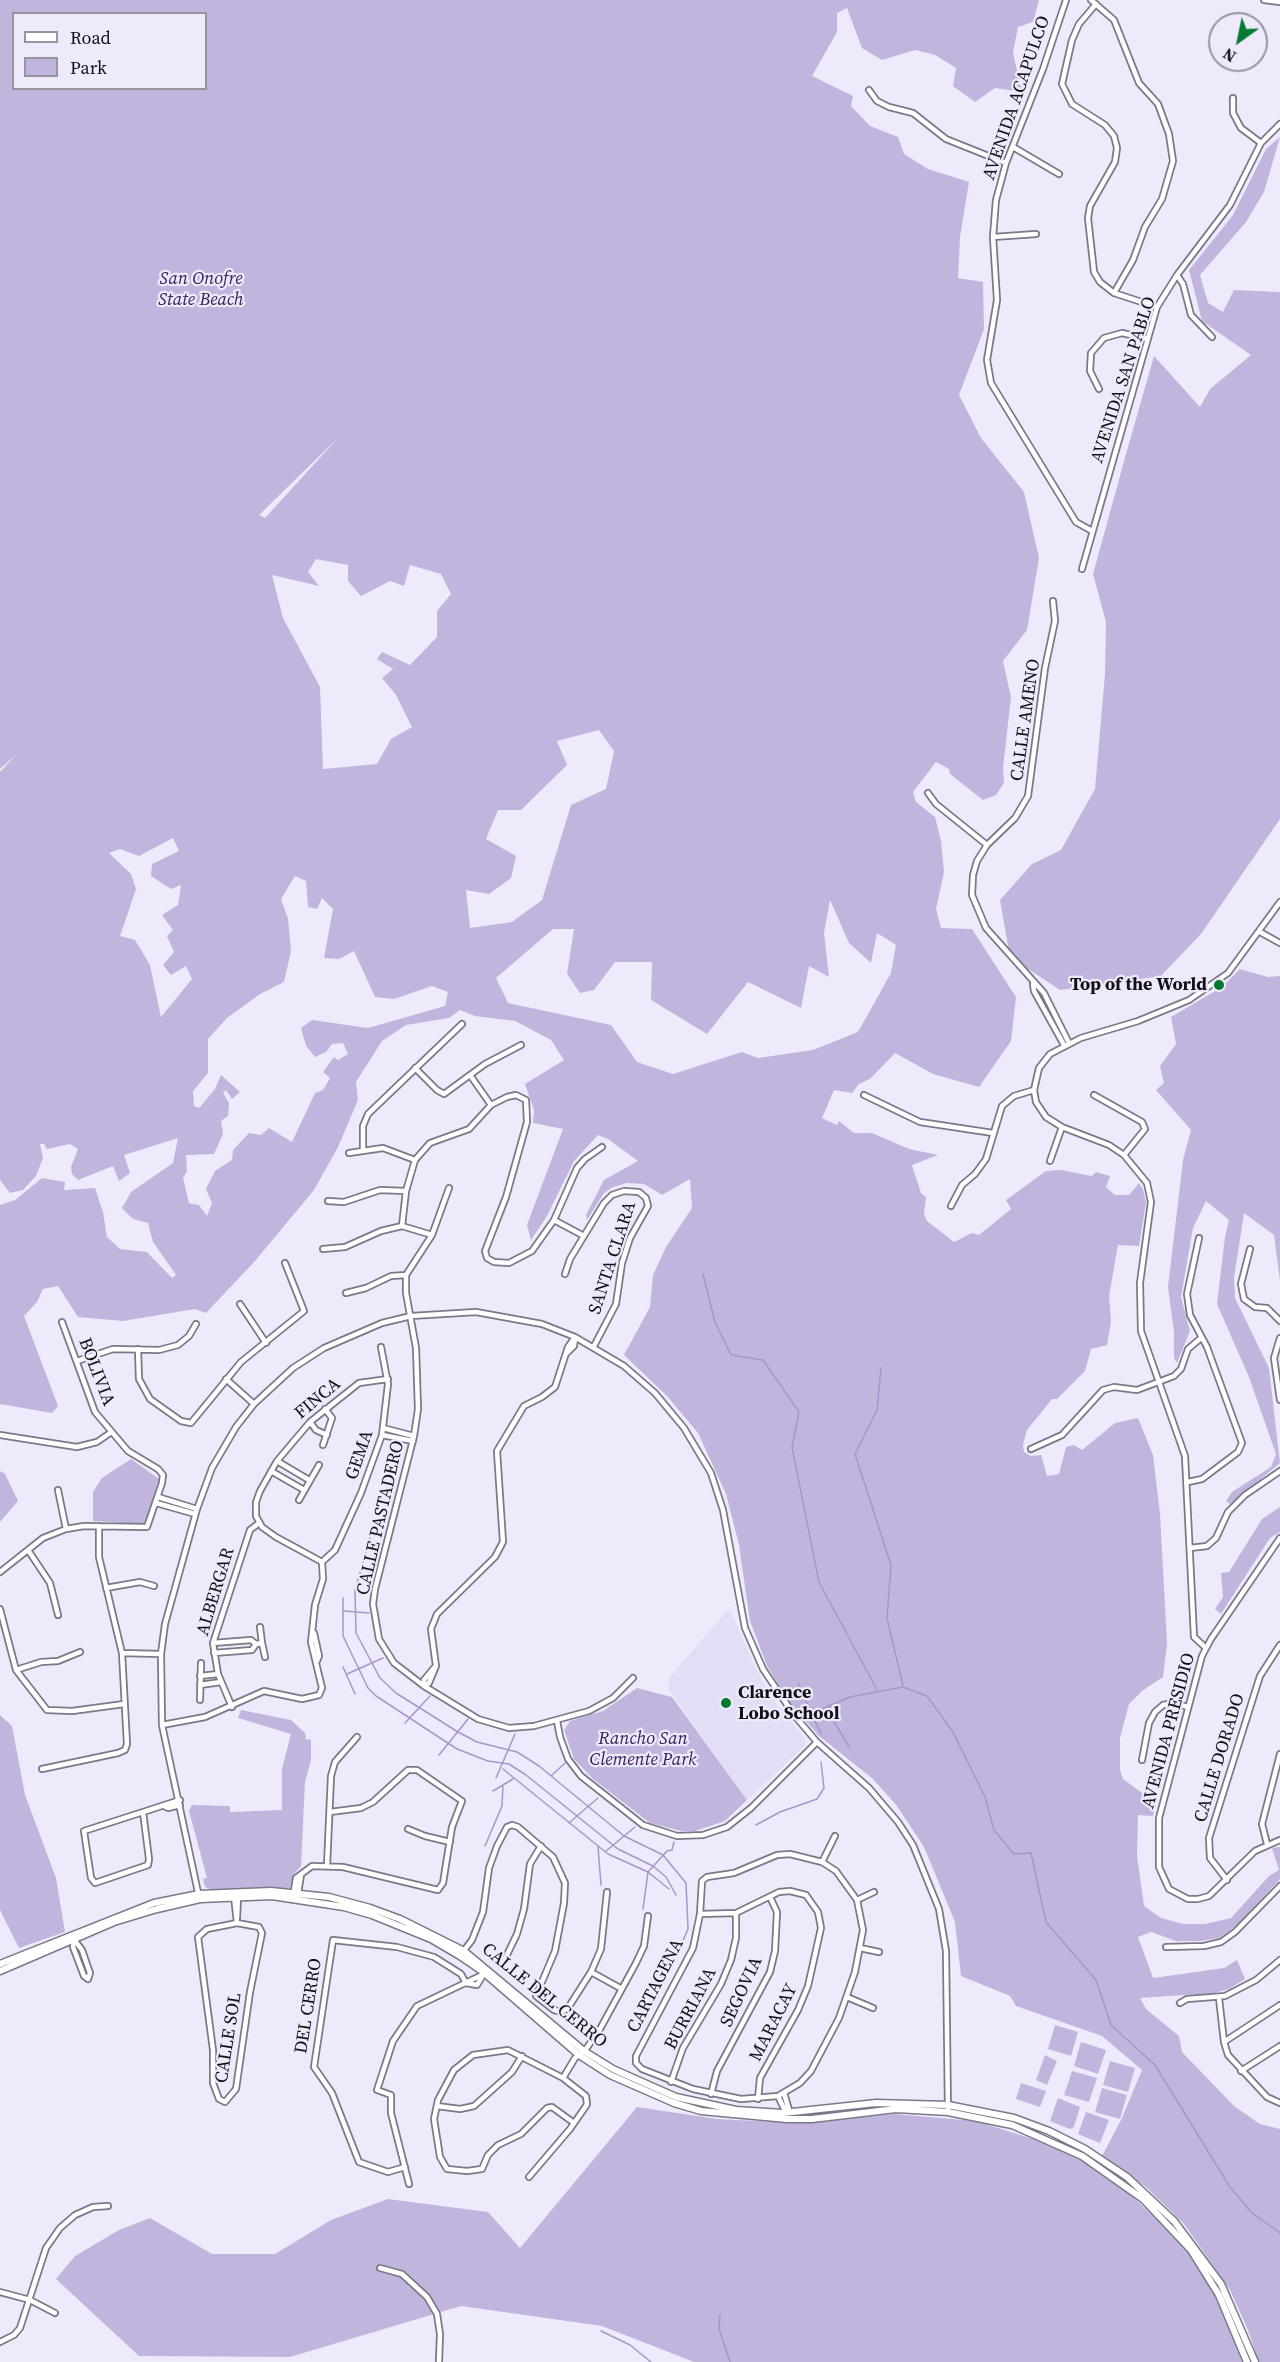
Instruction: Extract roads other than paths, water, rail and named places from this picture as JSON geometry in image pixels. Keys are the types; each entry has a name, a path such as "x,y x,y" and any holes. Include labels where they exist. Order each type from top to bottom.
{"main road":[{"name":"CALLE DEL CERRO","path":"0,1971 154,1903 199,1897 295,1895 372,1915 462,1954 581,2053 613,2070 676,2097 736,2110 812,2119 896,2109 948,2108 1014,2118 1049,2131 1084,2149 1144,2192 1174,2221 1208,2263 1234,2310 1254,2362"},
{"name":"CALLE DEL CERRO","path":"0,1964 73,1938"},
{"name":"CALLE DEL CERRO","path":"948,2108 1012,2125 1047,2139 1082,2156 1143,2199 1178,2236 1205,2271 1232,2321 1247,2362"}],"street":[{"name":"AVENIDA ACAPULCO","path":"1066,0 1044,69 1006,163 996,200 993,237 997,300 987,360 991,383 1076,522 1092,531"},
{"path":"1091,0 1113,21 1139,83 1158,104 1169,134 1173,161 1162,199 1145,227 1133,260 1114,293"},
{"path":"1264,0 1280,2"},
{"path":"1096,4 1079,24 1072,40 1062,84 1072,104 1105,125 1114,136 1117,148 1110,172 1090,206 1088,226 1094,272 1100,282 1114,293 1157,307"},
{"path":"869,90 877,101 913,113 946,139 1006,163"},
{"path":"1233,98 1233,113 1241,128 1261,143"},
{"name":"AVENIDA SAN PABLO","path":"1082,569 1157,307 1176,275 1230,205 1261,143 1280,124"},
{"path":"1013,147 1059,174"},
{"path":"993,237 1036,234"},
{"path":"1176,275 1183,284 1191,315 1212,337"},
{"path":"1099,389 1089,371 1091,353 1104,338 1122,333 1148,339"},
{"name":"CALLE AMENO","path":"1053,601 1055,621 1045,668 1028,796 1015,818 987,845 973,875 972,895 986,928 1008,950 1033,984 1044,993 1066,1044"},
{"path":"928,793 936,804 987,845"},
{"path":"1206,1647 1194,1637 1185,1456 1141,1331 1139,1304 1151,1202 1147,1183 1124,1155 1093,1138 1062,1127 1046,1117 1036,1102 1034,1090 1039,1068 1050,1054 1066,1044 1138,1021 1189,1000 1228,973 1280,902"},
{"path":"1260,932 1280,943"},
{"path":"363,1151 363,1126 368,1114 462,1024"},
{"path":"415,1068 444,1094 470,1075 521,1045"},
{"path":"470,1075 491,1105"},
{"path":"951,1206 962,1185 975,1174 986,1159 1002,1106 1014,1096 1034,1090"},
{"path":"402,1226 406,1191 415,1160 430,1143 469,1129 491,1105 516,1095 528,1105 524,1139 506,1197 487,1244 487,1258 494,1262 509,1263 522,1258 543,1237 554,1220 577,1168 602,1147"},
{"path":"864,1095 920,1122 993,1133"},
{"path":"1094,1095 1142,1122 1145,1129 1124,1155"},
{"path":"1050,1161 1062,1127"},
{"path":"349,1153 383,1148 415,1160"},
{"path":"346,1293 366,1288 391,1276 406,1275 432,1235 449,1188"},
{"path":"328,1201 344,1202 380,1190 406,1191"},
{"name":"SANTA CLARA","path":"565,1274 584,1236 604,1203 612,1195 624,1191 639,1192 646,1198 648,1206 630,1238 622,1263 616,1304 594,1347"},
{"path":"554,1220 584,1236"},
{"path":"323,1250 345,1247 381,1231 402,1226 432,1235"},
{"path":"1188,1482 1202,1479 1238,1452 1242,1443 1190,1315 1187,1294 1199,1238"},
{"path":"1250,1249 1241,1284 1244,1299 1255,1306 1267,1308 1280,1321"},
{"path":"138,1349 139,1379 150,1399 181,1421 191,1423 241,1362 304,1311 304,1305 285,1263"},
{"name":"CALLE PASTADERO","path":"406,1275 405,1285 411,1316 418,1385 413,1439 373,1604 379,1639 387,1653 407,1674 478,1719 496,1726 521,1729 589,1711 613,1698 633,1678"},
{"path":"240,1305 266,1343"},
{"path":"199,1897 162,1725 161,1654 165,1623 196,1511 213,1468 236,1427 255,1404 293,1368 324,1348 352,1334 411,1316 476,1312 524,1320 575,1337 624,1366 656,1393 684,1428 711,1473 723,1510 738,1598 753,1648 778,1696 818,1742 884,1804 913,1845 927,1873 939,1909 946,1951 948,2108"},
{"name":"BOLIVIA","path":"62,1322 95,1412 110,1433 128,1451 163,1475 157,1500"},
{"path":"77,1361 113,1349 159,1350 178,1346 189,1336 196,1324"},
{"path":"424,1686 424,1680 436,1666 431,1629 436,1614 495,1557 503,1542 497,1451 524,1406 555,1387 568,1347 575,1337"},
{"path":"1031,1449 1062,1435 1103,1390 1114,1387 1137,1390 1179,1372 1188,1349 1201,1338"},
{"path":"1280,1338 1274,1358 1280,1400"},
{"name":"GEMA","path":"322,1562 332,1554 339,1541 361,1492 382,1434 388,1379 381,1347"},
{"path":"226,1379 255,1404"},
{"name":"FINCA","path":"259,1523 256,1502 271,1470 310,1422 359,1383 388,1379"},
{"path":"323,1445 332,1418 325,1409"},
{"path":"310,1422 316,1430 327,1435"},
{"path":"383,1428 413,1439"},
{"path":"0,1435 77,1447 97,1442 110,1433"},
{"path":"382,1434 413,1439"},
{"path":"277,1461 309,1480"},
{"path":"299,1500 319,1465"},
{"path":"271,1470 304,1490"},
{"path":"1190,1548 1207,1546 1216,1538 1228,1512 1245,1495 1280,1471"},
{"path":"58,1490 66,1529"},
{"path":"0,1572 43,1538 66,1529 99,1526 147,1527 157,1500 196,1511"},
{"path":"162,1725 205,1717 264,1691 302,1698 315,1697 321,1688 317,1661 311,1642 314,1633 315,1605 323,1579 322,1562 276,1537 259,1523"},
{"name":"ALBERGAR","path":"232,1707 218,1674 213,1643 250,1530 259,1523"},
{"path":"42,1769 125,1750 122,1653 99,1557 99,1526"},
{"name":"AVENIDA PRESIDIO","path":"1280,1538 1206,1647 1159,1818 1159,1867 1169,1889 1188,1899 1209,1896 1255,1851 1266,1844 1280,1840"},
{"path":"28,1550 50,1583 58,1615"},
{"path":"106,1588 140,1582 154,1586"},
{"path":"0,1609 16,1670 47,1710 72,1711 124,1704"},
{"path":"260,1627 265,1657"},
{"path":"213,1643 251,1640 255,1644"},
{"path":"255,1644 262,1643"},
{"path":"214,1653 252,1650 255,1644"},
{"name":"CALLE DORADO","path":"1227,1880 1210,1858 1209,1838 1219,1814 1260,1676 1280,1645"},
{"path":"16,1670 41,1662 58,1661 80,1652"},
{"path":"122,1653 161,1654"},
{"path":"200,1700 201,1663"},
{"path":"200,1676 218,1674"},
{"path":"200,1685 221,1682"},
{"path":"1142,1760 1149,1723 1155,1712 1173,1703 1188,1707"},
{"path":"557,1720 568,1759 581,1776 643,1825 677,1836 703,1835 727,1827 751,1808 818,1742"},
{"path":"327,1866 330,1812 328,1791 333,1769 345,1748 357,1737"},
{"path":"1266,1844 1262,1824 1280,1754"},
{"path":"295,1895 301,1875 312,1866 343,1867 438,1890 443,1883 452,1827 462,1801 412,1768 373,1802 361,1808 330,1812"},
{"path":"142,1812 148,1865 95,1883 91,1878 84,1831 142,1812 164,1806 168,1808 180,1802"},
{"path":"462,1954 478,1926 489,1868 507,1827 512,1825 518,1827 554,1857 562,1871 565,1883 564,1903 555,1952 536,1996 562,2012 568,2008 591,1972 601,1949 607,1892"},
{"path":"408,1829 450,1842"},
{"path":"671,2082 711,2094 758,2099 781,2095 800,2083 811,2071 839,2018 847,1997 863,1930 857,1900 836,1871 822,1862 835,1836"},
{"path":"503,1963 522,1917 530,1864 541,1846"},
{"name":"CARTAGENA","path":"671,2082 638,2066 636,2058 640,2046 693,1948 700,1914 701,1882 705,1878 734,1873 777,1855 790,1854 822,1862"},
{"path":"1166,1947 1204,1946 1221,1942 1235,1932 1280,1887"},
{"name":"MARACAY","path":"700,1914 736,1913 790,1891 806,1895 818,1912 821,1929 808,1986 798,2010 760,2078 758,2099"},
{"path":"857,1900 874,1892"},
{"path":"236,1896 236,1922"},
{"name":"SEGOVIA","path":"711,2094 717,2071 770,1972 775,1951 777,1912 770,1898"},
{"name":"BURRIANA","path":"671,2082 683,2048 721,1984 731,1960 736,1938 736,1913"},
{"path":"563,2078 600,2030 622,1989 644,1947 648,1916"},
{"name":"CALLE SOL","path":"236,1922 259,1927 262,1933 236,2089 225,2102 219,2098 213,2084 213,2050 198,1937 207,1929 236,1922"},
{"path":"73,1938 80,1945 90,1973 88,1979 84,1976 73,1947 73,1938"},
{"name":"DEL CERRO","path":"405,2167 388,2172 359,2162 332,2093 314,2067 333,1940 397,1947 434,1957 461,1974 465,1983"},
{"path":"860,1948 879,1952"},
{"path":"1180,2003 1187,1999 1219,1998 1256,1980 1280,1960"},
{"path":"409,2184 391,2113 391,2096 377,2090 393,2041 417,2006 465,1983 477,1985 486,1972"},
{"path":"591,1972 622,1989"},
{"path":"847,1997 873,2008"},
{"path":"1219,1998 1224,2042 1228,2055 1267,2097 1280,2102"},
{"path":"1224,2042 1280,2005"},
{"path":"1241,2071 1280,2046"},
{"path":"529,2176 574,2123 587,2104 587,2098 563,2078 522,2056 501,2050 466,2058 454,2070 437,2106 434,2119 442,2165 447,2169 467,2171 482,2169 493,2150 521,2134 547,2108 552,2107 574,2123"},
{"path":"437,2106 467,2109 474,2106 512,2072 522,2056"},
{"path":"781,2095 789,2110 786,2116"},
{"path":"0,2342 14,2335 20,2328 46,2248 60,2228 75,2215 93,2207 108,2206"},
{"path":"380,2268 402,2274 427,2297 437,2314 440,2334 439,2362"},
{"path":"0,2292 30,2300 55,2313"}],"waterway":[{"path":"703,1274 715,1322 731,1355 763,1360 799,1412 792,1447 819,1582 877,1690"},
{"path":"881,1368 877,1410 855,1454 891,1565 887,1618 903,1686"},
{"path":"372,1531 355,1590 356,1633 380,1678 396,1693 458,1732 477,1742 517,1752 539,1766 624,1836 663,1855 686,1883 688,1929 679,1950"},
{"path":"343,1598 343,1636 368,1688 376,1696 457,1749 488,1761 509,1764 526,1775 618,1849 653,1866 666,1877 676,1895"},
{"path":"344,1611 369,1613"},
{"path":"347,1674 383,1658"},
{"path":"343,1667 355,1694"},
{"path":"798,1683 821,1734"},
{"path":"813,1713 850,1697 903,1687 927,1696 953,1732 985,1797 994,1830 1014,1854 1031,1853 1046,1922 1096,1980 1111,2025 1155,2065 1230,2187 1252,2213 1280,2233"},
{"path":"405,1723 430,1696"},
{"path":"829,1705 832,1718 849,1747"},
{"path":"439,1755 468,1719"},
{"path":"496,1778 515,1734"},
{"path":"756,1825 780,1812 817,1799 824,1788 821,1762"},
{"path":"552,1775 565,1763"},
{"path":"503,1769 608,1854 648,1872 669,1889"},
{"path":"493,1791 513,1779"},
{"path":"485,1846 502,1806 503,1785"},
{"path":"569,1823 598,1798"},
{"path":"606,1851 635,1827"},
{"path":"643,1909 648,1872 667,1851 672,1850 674,1842"},
{"path":"598,1847 601,1885"},
{"path":"720,2315 719,2329 730,2362"},
{"path":"601,2331 630,2345 651,2362"}],"place":[{"name":"Top of the World","path":"1219,985"},
{"name":"Clarence Lobo School","path":"726,1703"}],"park label":[{"name":"San Onofre State Beach","path":"201,289"},
{"name":"Rancho San Clemente Park","path":"643,1749"}]}
